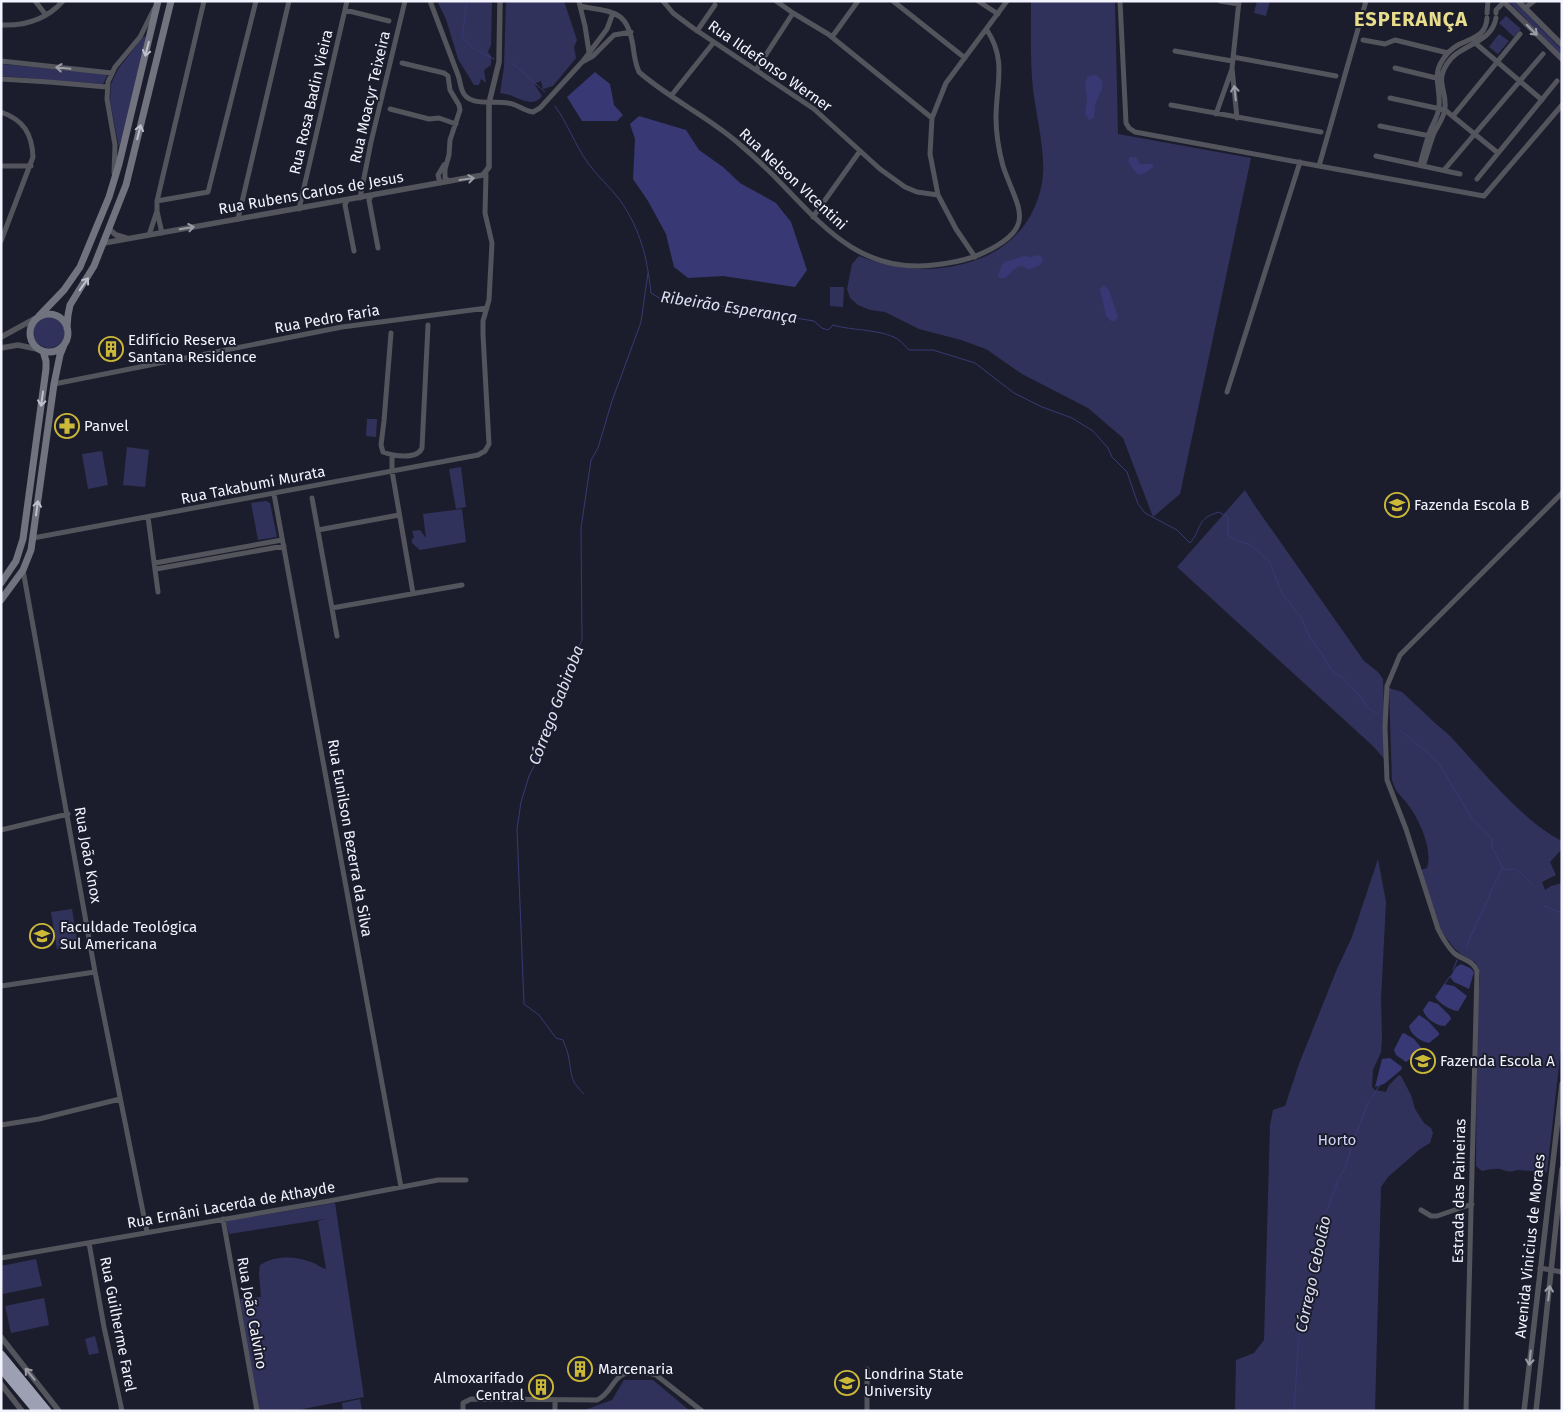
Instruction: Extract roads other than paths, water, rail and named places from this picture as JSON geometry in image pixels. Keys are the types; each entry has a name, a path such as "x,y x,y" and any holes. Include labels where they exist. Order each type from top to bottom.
{"highway":[{"path":"1,1355 46,1411"},
{"path":"1,1368 37,1411"}],"main road":[{"path":"1,600 23,570 31,550 54,384 60,355 68,335 70,305 89,277 104,243 131,168 171,1"},
{"path":"1,583 16,561 23,539 46,370 46,361 40,350 31,340 29,333 32,323 60,295 74,277 87,253 113,185 158,2"},
{"path":"101,217 104,218 108,225 104,243"},
{"path":"38,317 46,314 56,315 62,319 68,328"},
{"path":"40,350 55,351 64,344"}],"street":[{"path":"35,1 46,15"},
{"path":"1,25 29,23 46,15 63,1"},
{"path":"162,233 157,211 157,201 204,1"},
{"path":"157,201 208,192 256,1"},
{"path":"238,219 289,1"},
{"name":"Rua Rosa Badin Vieira","path":"299,209 347,1"},
{"name":"Rua Moacyr Teixeira","path":"360,198 371,142 405,1"},
{"path":"430,1 463,93 474,100 489,103 508,103 534,112 591,54 614,35 630,32 625,20 613,13 579,4"},
{"path":"487,308 491,277 492,243 485,213 486,174 490,162 489,103 499,62 500,1"},
{"name":"Rua Ildefonso Werner","path":"663,1 673,12 697,31 814,108 880,169 905,187 917,192 938,195"},
{"path":"776,1 832,37 932,118"},
{"path":"832,37 858,1"},
{"path":"893,1 965,58"},
{"path":"978,1 998,14"},
{"path":"976,257 956,228 938,195 930,154 932,118 946,83 1007,1"},
{"path":"1120,1 1126,123 1135,132 1484,196 1562,105"},
{"path":"1220,1 1239,3 1232,59 1238,118"},
{"path":"1319,166 1366,1"},
{"path":"1430,137 1446,110 1440,80 1445,66 1458,52 1474,42 1484,30 1488,1"},
{"path":"1518,1 1562,45"},
{"path":"1525,8 1534,1"},
{"path":"113,185 115,145 108,106 107,88 112,73 140,37 158,2"},
{"path":"1422,165 1439,108 1436,78 1438,67 1448,53 1460,44 1485,38 1492,30 1496,10 1503,2 1562,59"},
{"path":"579,4 586,26 591,54"},
{"path":"697,31 715,5"},
{"path":"345,10 389,21"},
{"path":"591,54 607,29 613,13"},
{"path":"756,70 793,13"},
{"name":"Rua Nelson VIcentini","path":"630,32 635,64 639,72 736,141 773,174 813,217 848,245 885,262 921,266 956,262 976,257 992,249 1013,234 1019,225 1020,213 1000,154 996,117 1000,59 987,30"},
{"path":"1453,116 1520,34"},
{"path":"1363,40 1385,44 1395,40 1448,53"},
{"path":"671,96 714,42"},
{"path":"1474,42 1542,100"},
{"path":"1175,51 1336,76"},
{"path":"1444,170 1543,54"},
{"path":"1,61 112,73"},
{"path":"402,63 447,75 451,91 460,109 450,140 448,161 444,174 445,178 449,181"},
{"path":"1216,114 1232,68"},
{"path":"1395,68 1436,78"},
{"path":"1,79 107,88"},
{"path":"1477,179 1557,81"},
{"path":"1390,98 1446,110 1498,153"},
{"path":"1171,105 1321,132"},
{"path":"390,109 428,119 439,118 456,124"},
{"path":"1,112 16,119 29,134 33,157 1,241"},
{"path":"1380,126 1430,137"},
{"path":"813,217 860,151"},
{"path":"1376,156 1460,174"},
{"path":"440,183 438,175 448,161"},
{"path":"1227,392 1300,162"},
{"path":"1,166 31,166"},
{"name":"Rua Rubens Carlos de Jesus","path":"104,243 486,174"},
{"path":"371,196 369,200 378,248"},
{"path":"347,200 345,205 354,250"},
{"path":"149,235 157,211"},
{"path":"1,222 8,222"},
{"path":"109,229 128,239"},
{"name":"Rua Pedro Faria","path":"54,384 342,327 487,308"},
{"name":"Rua Takabumi Murata","path":"33,538 148,518 478,455 485,452 489,444 483,335 487,308"},
{"path":"1,337 38,317"},
{"path":"391,333 380,448 383,452 392,455 415,455 422,448 428,325"},
{"path":"1,348 18,345 40,350"},
{"path":"392,455 395,491"},
{"path":"393,470 393,481 413,593"},
{"path":"378,474 389,477 393,481"},
{"name":"Rua Eunilson Bezerra da Silva","path":"274,494 401,1187"},
{"name":"Estrada das Paineiras","path":"1466,1411 1477,971 1473,964 1455,954 1438,928 1406,829 1386,780 1385,727 1387,686 1400,655 1562,494"},
{"path":"312,498 337,636"},
{"path":"318,530 399,515"},
{"path":"148,518 158,592"},
{"path":"156,566 283,543"},
{"name":"Rua João Knox","path":"23,570 95,972 147,1232"},
{"path":"332,608 462,584"},
{"path":"1,830 68,814"},
{"path":"1,986 95,972"},
{"name":"Avenida Vinicius de Moraes","path":"1524,1411 1562,1084"},
{"path":"1,1125 39,1119 120,1099"},
{"name":"Avenida Vinicius de Moraes","path":"1536,1411 1562,1169"},
{"name":"Rua Ernâni Lacerda de Athayde","path":"1,1258 329,1202 438,1180 466,1180"},
{"path":"1421,1210 1431,1216 1437,1216 1472,1204"},
{"name":"Rua João Calvino","path":"223,1220 257,1411"},
{"name":"Rua Guilherme Farel","path":"89,1243 122,1411"},
{"path":"1540,1268 1562,1272"},
{"path":"1,1338 59,1411"},
{"path":"867,1369 867,1411"},
{"path":"463,1411 464,1403 471,1399 597,1400 603,1396 620,1375 630,1372 648,1373 656,1376 702,1411"},
{"path":"2,1385 22,1411"},
{"path":"555,1400 555,1411"}],"waterway":[{"name":"Ribeirão Esperança","path":"467,1 462,37 474,49 494,59"},
{"name":"Ribeirão Esperança","path":"512,63 545,92"},
{"name":"Ribeirão Esperança","path":"555,106 583,156 627,211 642,245 651,293 661,299 727,307 763,308 795,318 814,321 822,328 828,330 833,325 886,334 900,341 909,350 933,350 975,363 1014,393 1042,407 1072,418 1093,431 1108,448 1112,457 1127,472 1138,504 1145,513 1177,530 1190,543 1200,524 1206,518 1219,512 1228,517 1228,535 1249,544 1269,561 1282,593 1302,619 1310,638 1321,652 1331,670 1343,678 1368,708 1378,714"},
{"name":"Córrego Gabiroba","path":"584,1094 572,1078 568,1054 563,1040 556,1038 539,1015 524,1004 517,829 521,802 535,764 541,737 555,700 582,640 581,528 591,460 598,448 612,401 641,322 648,273"},
{"name":"Ribeirão Esperança","path":"1400,730 1438,762 1471,817 1493,840 1491,845 1504,870 1517,870 1532,885"},
{"name":"Córrego Cebolão","path":"1466,947 1502,868"},
{"name":"Ribeirão Esperança","path":"1544,906 1562,913"},
{"name":"Córrego Cebolão","path":"1453,970 1457,960"},
{"name":"Córrego Cebolão","path":"1444,985 1450,976"},
{"name":"Córrego Cebolão","path":"1294,1411 1300,1320 1310,1293 1311,1265 1321,1221 1345,1168 1368,1103 1380,1085"}],"place":[{"name":"Edifício Reserva Santana Residence","path":"111,349"},
{"name":"Panvel","path":"67,426"},
{"name":"Fazenda Escola B","path":"1397,505"},
{"name":"Faculdade Teológica Sul Americana","path":"42,936"},
{"name":"Fazenda Escola A","path":"1423,1061"},
{"name":"Marcenaria","path":"580,1369"},
{"name":"Londrina State University","path":"847,1383"},
{"name":"Almoxarifado Central","path":"541,1387"}],"district":[{"name":"ESPERANÇA","path":"1411,19"}],"park label":[{"name":"Horto","path":"1337,1140"}]}
